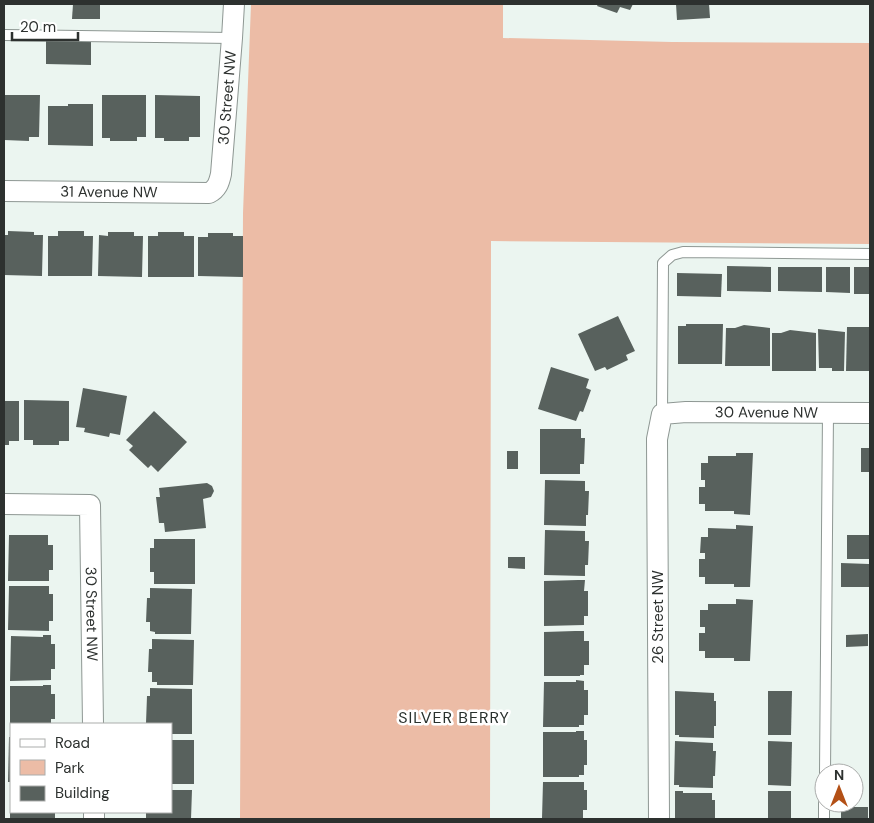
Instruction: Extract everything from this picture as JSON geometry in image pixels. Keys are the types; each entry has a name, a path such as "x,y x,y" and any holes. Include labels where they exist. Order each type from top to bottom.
{"street":[{"name":"30 Street NW","path":"214,190 221,174 234,4"},
{"name":"31 Avenue NW","path":"4,191 209,192 214,190"},
{"name":"30 Avenue NW","path":"662,414 686,412 870,413"},
{"name":"26 Street NW","path":"659,819 657,439 662,414"},
{"name":"30 Street NW","path":"4,504 90,505 93,723"}],"lane":[{"path":"4,35 232,38"},
{"path":"662,414 663,263 672,255 682,252 870,254"},
{"path":"824,763 828,413"}],"green space":[{"path":"251,4 503,4 503,38 672,42 870,43 870,244 491,241 490,819 240,819 243,213"}],"building":[{"path":"73,4 100,4 100,19 72,19"},
{"path":"598,4 633,4 630,10 620,7 617,13 597,6"},
{"path":"676,4 709,4 710,18 677,20"},
{"path":"46,40 91,40 91,65 46,64"},
{"path":"4,95 40,95 39,137 29,137 29,141 4,140"},
{"path":"102,95 146,95 146,137 137,137 137,141 110,141 110,138 102,138"},
{"path":"155,95 200,96 200,137 189,137 189,141 164,141 164,138 155,138"},
{"path":"68,104 93,104 93,146 48,145 48,106 68,106"},
{"path":"8,231 34,232 34,235 43,235 42,276 4,275 4,235 8,235"},
{"path":"58,231 84,231 84,236 93,236 92,276 48,276 48,236 58,236"},
{"path":"108,232 134,232 134,236 143,236 142,277 98,276 99,235 108,236"},
{"path":"158,232 184,232 184,236 194,236 194,277 148,277 148,236 158,236"},
{"path":"208,233 233,233 233,236 243,236 243,277 198,276 198,237 208,237"},
{"path":"727,266 771,267 771,292 727,291"},
{"path":"778,267 822,267 822,292 778,291"},
{"path":"826,267 850,267 850,293 826,292"},
{"path":"854,267 870,267 870,294 854,294"},
{"path":"677,273 722,274 721,297 677,296"},
{"path":"618,316 635,351 626,355 628,360 607,370 605,367 595,371 578,334"},
{"path":"686,324 723,324 722,364 678,364 678,326 686,326"},
{"path":"744,325 770,328 770,366 725,366 726,328"},
{"path":"847,327 870,327 870,371 846,371"},
{"path":"818,329 845,332 844,371 832,371 832,368 819,368"},
{"path":"790,330 816,333 816,371 772,371 772,333"},
{"path":"551,367 589,379 586,388 591,390 583,412 580,411 576,421 538,409"},
{"path":"83,388 127,396 120,435 110,433 109,437 84,432 85,428 76,427"},
{"path":"24,400 69,401 69,441 59,441 59,445 33,445 33,440 24,440"},
{"path":"4,401 19,401 19,441 9,441 9,445 4,445"},
{"path":"154,411 187,442 158,472 151,465 148,468 129,450 133,446 126,440"},
{"path":"540,429 581,429 581,438 585,438 584,464 580,464 580,474 540,474"},
{"path":"861,448 870,448 870,472 861,472"},
{"path":"507,451 518,451 518,469 507,469"},
{"path":"736,453 753,453 750,515 734,514 734,511 705,511 705,504 699,504 699,487 705,487 705,480 701,480 701,463 708,463 708,456 736,456"},
{"path":"545,480 585,481 585,491 589,491 586,526 544,525"},
{"path":"207,483 212,486 214,491 211,497 203,499 206,528 165,532 164,523 159,523 156,497 160,497 159,488"},
{"path":"736,525 753,526 750,587 734,587 734,584 705,584 705,577 699,577 699,559 705,559 705,553 700,553 701,537 708,537 708,528 736,529"},
{"path":"545,530 585,531 585,541 589,541 588,565 585,565 585,576 544,575"},
{"path":"9,535 48,535 48,545 53,545 53,570 49,570 49,581 8,581"},
{"path":"847,535 870,535 870,559 847,559"},
{"path":"154,539 195,539 195,584 154,584 154,572 150,572 150,548 154,548"},
{"path":"508,557 525,557 525,569 508,568"},
{"path":"841,563 869,564 869,587 841,587"},
{"path":"585,580 584,591 588,591 588,616 584,616 584,625 544,626 544,581"},
{"path":"9,586 49,586 49,594 53,594 53,621 49,621 49,631 8,630"},
{"path":"150,588 192,589 191,634 155,634 155,632 150,631 150,622 146,622 147,598 150,598"},
{"path":"736,599 753,600 750,661 734,661 734,658 705,658 705,651 699,651 699,633 705,633 705,627 700,627 700,610 708,610 708,604 736,604"},
{"path":"584,631 584,641 589,641 589,665 584,665 584,675 544,676 544,632"},
{"path":"868,634 868,646 846,647 846,635"},
{"path":"43,635 51,635 51,644 55,644 55,669 51,669 51,680 10,681 11,636 43,637"},
{"path":"152,639 194,640 193,685 157,685 157,682 152,682 152,672 148,672 149,649 152,649"},
{"path":"576,680 584,681 584,690 588,690 588,715 584,715 584,725 579,725 579,727 543,727 544,682 576,682"},
{"path":"51,685 51,694 55,694 55,719 51,719 51,723 10,723 10,686"},
{"path":"150,688 192,689 192,734 172,734 172,723 146,723 147,696 150,696"},
{"path":"675,691 714,693 714,701 716,701 716,726 714,726 714,738 679,737 679,735 675,735"},
{"path":"768,691 792,691 791,735 768,735"},
{"path":"584,731 584,740 587,740 587,765 584,765 584,775 579,775 579,777 543,777 543,732"},
{"path":"9,737 10,737 10,782 8,782"},
{"path":"172,740 194,740 194,784 172,784"},
{"path":"675,741 713,743 713,751 716,751 713,788 679,787 679,785 674,785"},
{"path":"768,741 792,742 791,786 768,785"},
{"path":"543,782 584,782 584,790 587,790 587,810 583,810 583,819 542,818"},
{"path":"172,790 192,790 191,819 146,819 146,813 172,813"},
{"path":"675,791 683,791 683,793 712,793 712,800 715,800 715,819 675,819"},
{"path":"768,791 791,791 791,819 768,819"},
{"path":"864,807 868,807 868,819 841,819 841,813 864,813"},
{"path":"10,813 55,813 55,819 10,819"}],"district":[{"name":"SILVER BERRY","path":"454,717"}]}
